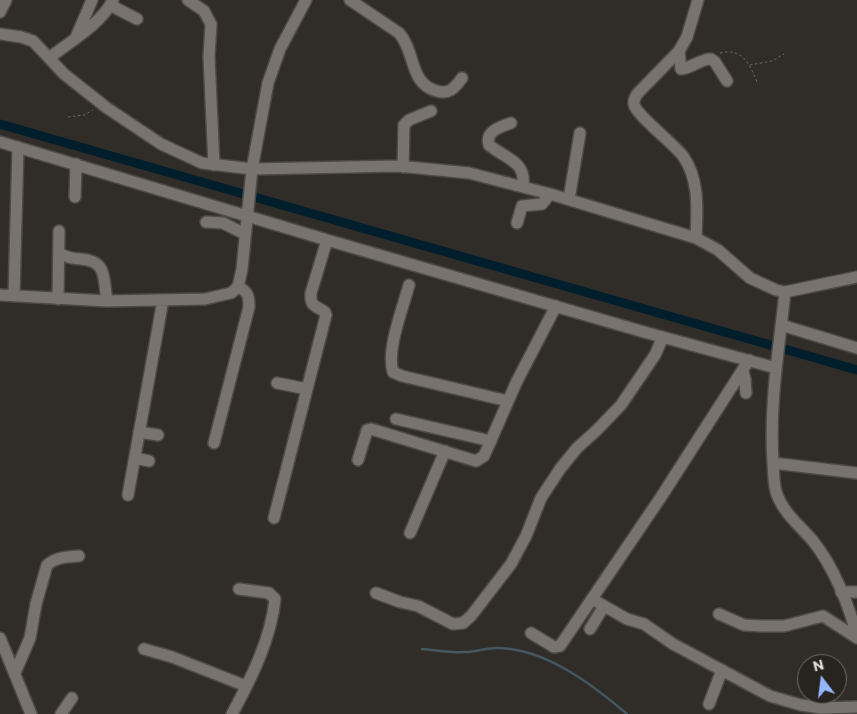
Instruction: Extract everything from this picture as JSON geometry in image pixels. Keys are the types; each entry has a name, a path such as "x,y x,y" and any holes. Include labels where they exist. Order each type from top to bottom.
{"street":[{"path":"0,12 6,0"},
{"path":"77,36 92,0"},
{"path":"188,0 204,12 210,24 209,80 214,165"},
{"path":"0,295 107,301 206,299 231,293 238,287 242,269 252,168 268,83 280,49 306,0"},
{"path":"350,0 399,33 404,39 419,80 427,88 447,93 453,90 462,78"},
{"path":"696,238 697,194 690,169 672,143 640,114 634,104 634,99 679,51 687,37 698,0"},
{"path":"49,58 100,20 112,2 137,19"},
{"path":"0,34 33,41 64,74 101,103 161,144 202,163 252,168 403,167 470,172 569,199 696,238 718,250 750,278 776,290 785,292 857,277"},
{"path":"679,51 681,68 684,69 706,59 711,59 727,81"},
{"path":"403,167 404,125 409,120 431,111"},
{"path":"511,123 497,128 490,134 489,146 518,164 524,176 523,186"},
{"path":"569,199 580,133"},
{"path":"0,142 327,240 663,337 749,360 776,362"},
{"path":"14,296 18,147"},
{"path":"75,197 76,164"},
{"path":"517,223 522,206 542,204 550,194"},
{"path":"206,222 222,223 245,234"},
{"path":"58,299 59,231"},
{"path":"274,518 326,315 325,312 310,301 327,240"},
{"path":"58,253 69,258 94,261 99,265 107,301"},
{"path":"409,285 390,352 390,364 393,372 402,376 508,402"},
{"path":"214,442 249,307 248,294 238,287"},
{"path":"785,292 773,403 773,463 777,496 784,509 814,543 828,563 841,592 857,638"},
{"path":"128,495 163,300"},
{"path":"358,460 366,434 371,429 476,461 484,456 517,381 556,306"},
{"path":"781,329 857,348"},
{"path":"376,593 400,602 418,606 453,624 463,623 511,564 526,536 542,498 560,469 577,448 598,430 620,405 655,355 663,337"},
{"path":"531,633 554,647 560,646 661,497 749,360"},
{"path":"742,371 745,379 746,393"},
{"path":"277,384 307,389"},
{"path":"396,419 491,441"},
{"path":"139,432 158,435"},
{"path":"410,533 445,452"},
{"path":"135,458 149,461"},
{"path":"773,463 857,474"},
{"path":"14,673 30,638 36,604 47,565 59,558 79,556"},
{"path":"232,714 261,652 274,612 275,599 269,593 239,589"},
{"path":"841,592 857,592"},
{"path":"592,599 627,619 644,624 673,644 770,696 802,710 857,707"},
{"path":"590,628 604,606"},
{"path":"719,614 744,625 762,626 784,626 824,616 857,638"},
{"path":"0,638 30,714"},
{"path":"144,649 172,657 246,686"},
{"path":"709,704 722,670"},
{"path":"61,714 72,698"}],"path":[{"path":"711,59 727,52 736,53 750,65 758,84"},
{"path":"750,65 772,60 784,54"},
{"path":"68,117 91,112 101,103"}],"waterway":[{"path":"0,124 857,370"},
{"path":"422,649 469,652 499,648 517,650 534,655 568,670 627,714"}]}
